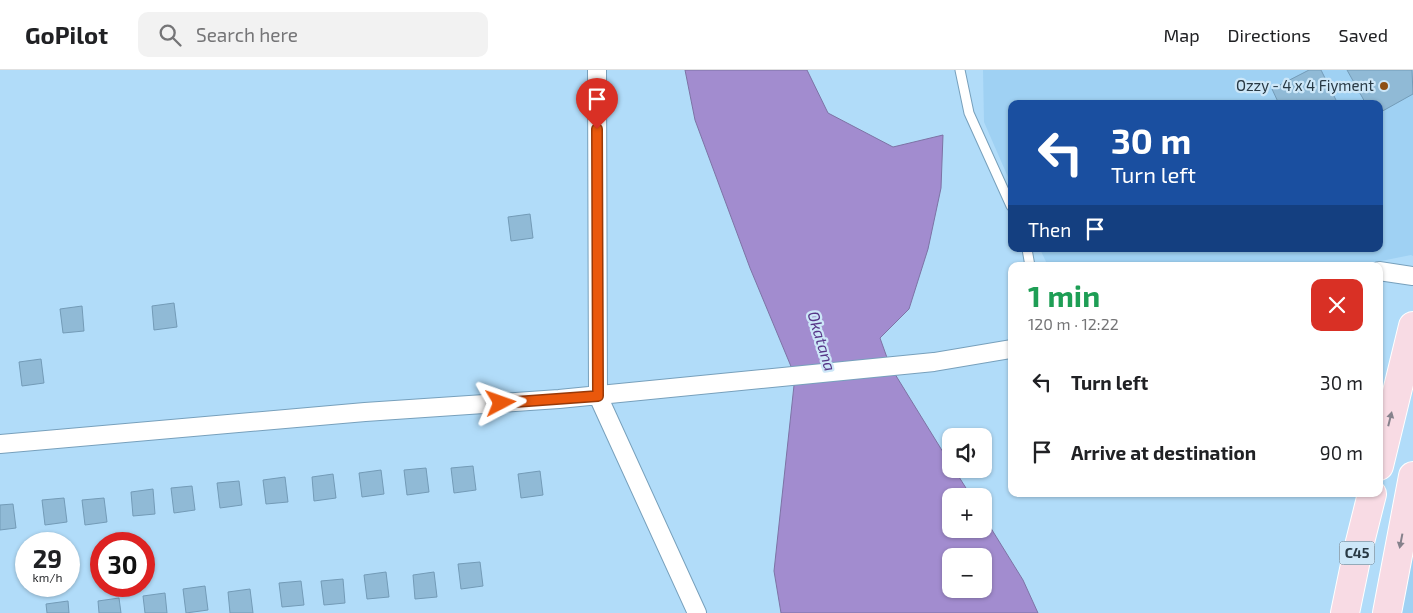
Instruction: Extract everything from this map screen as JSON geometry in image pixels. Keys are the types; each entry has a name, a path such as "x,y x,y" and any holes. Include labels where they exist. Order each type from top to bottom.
{"main road":[{"path":"1383,450 1413,326"},
{"name":"C45","path":"1387,613 1413,476"},
{"name":"C45","path":"1345,613 1371,497"}],"street":[{"path":"597,70 598,396 697,613"},
{"path":"1383,272 1413,276"},
{"path":"0,444 365,412 598,396 934,362 1008,350"}],"lane":[{"path":"960,70 969,113 1008,199"}],"shaded area":[{"path":"983,70 1413,70 1413,256 1376,262 1046,262 1041,252 1383,252 1383,100 1008,100 1008,177 984,122"},
{"path":"1413,494 1413,613 1392,613"}],"water":[{"name":"Okatana","path":"685,70 807,70 828,113 893,147 943,135 941,188 928,249 909,309 880,338 890,366 942,450 942,478 960,478 966,488 942,488 942,538 992,538 992,530 1023,580 1038,613 781,613 774,571 795,376 750,268 695,120"}],"building":[{"path":"1309,70 1321,70 1336,100 1277,100 1272,89"},
{"path":"1347,70 1412,70 1413,94 1383,111 1383,100 1364,100"},
{"path":"530,214 533,238 511,241 508,217"},
{"path":"174,303 177,327 154,330 152,306"},
{"path":"82,306 84,331 63,333 60,309"},
{"path":"41,359 44,383 22,386 19,362"},
{"path":"473,466 476,490 454,493 451,468"},
{"path":"426,468 429,492 407,495 404,470"},
{"path":"381,470 384,494 362,497 359,473"},
{"path":"540,471 543,495 521,498 518,474"},
{"path":"333,474 336,498 314,501 312,477"},
{"path":"285,477 288,502 266,504 263,480"},
{"path":"239,481 242,505 220,508 217,483"},
{"path":"192,486 195,510 174,513 171,488"},
{"path":"153,489 155,514 133,516 131,492"},
{"path":"64,498 67,522 45,525 42,500"},
{"path":"104,498 107,522 85,525 82,500"},
{"path":"13,504 16,528 0,530 0,505"},
{"path":"480,562 483,586 461,589 458,564"},
{"path":"386,572 389,597 367,599 364,575"},
{"path":"434,572 437,597 415,599 413,575"},
{"path":"343,579 345,603 324,605 321,581"},
{"path":"301,581 304,605 282,607 279,583"},
{"path":"205,586 208,610 186,613 183,589"},
{"path":"250,589 253,613 230,613 228,592"},
{"path":"165,593 167,613 145,613 143,597 155,597 155,594"},
{"path":"119,598 121,613 99,613 98,601"},
{"path":"68,601 69,613 47,613 46,604"}],"place":[{"name":"Ozzy - 4 x 4 Fiyment","path":"1384,86"}],"route":[{"path":"501,403 598,396 597,129"}]}
